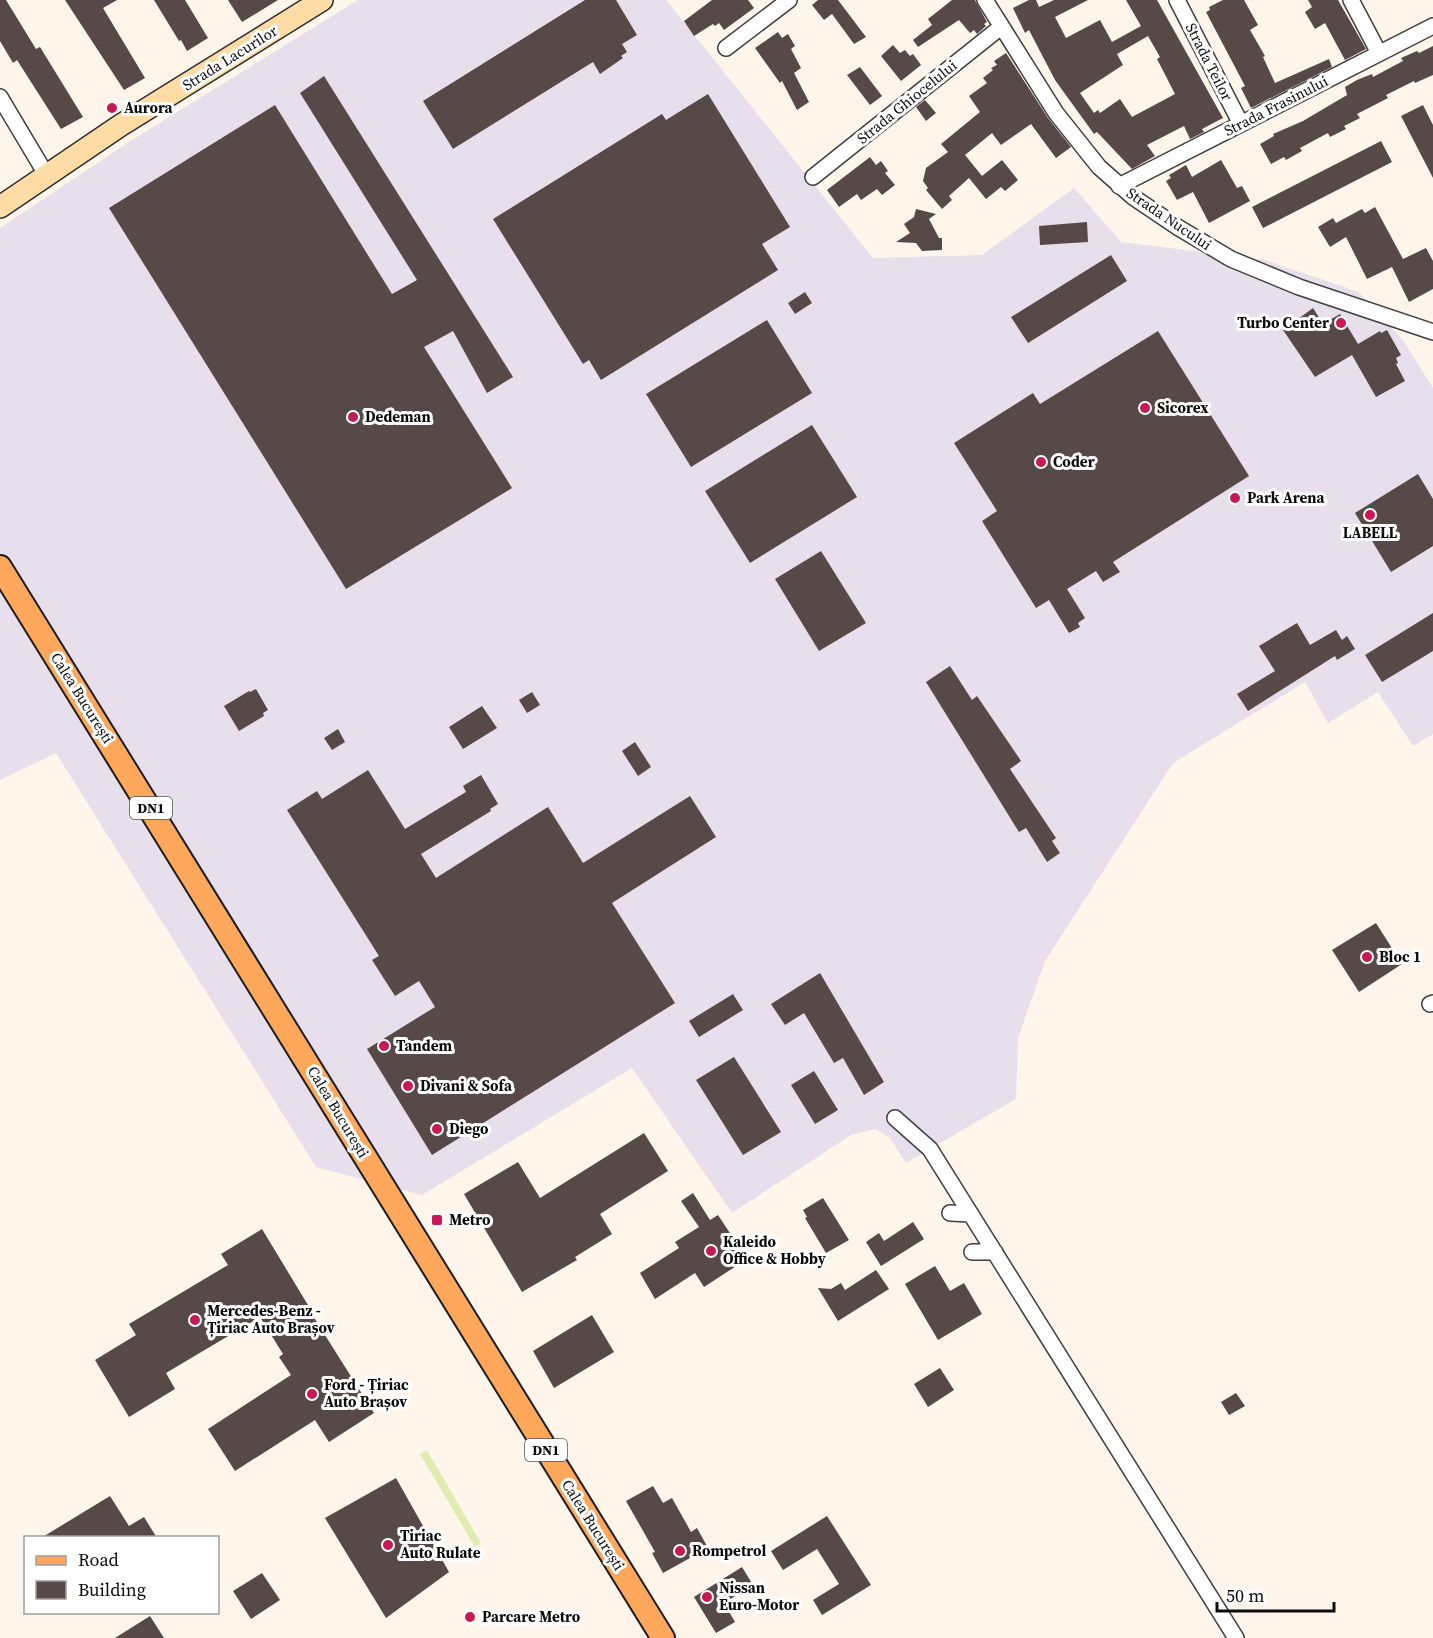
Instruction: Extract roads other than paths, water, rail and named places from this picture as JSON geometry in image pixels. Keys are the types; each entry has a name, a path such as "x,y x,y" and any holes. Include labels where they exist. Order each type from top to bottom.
{"main road":[{"name":"Calea București","path":"0,559 13,585"},
{"name":"Calea București","path":"0,567 663,1638"}],"street":[{"name":"Strada Lacurilor","path":"0,207 121,125 322,0"},
{"path":"726,48 789,0"},
{"name":"Strada Nucului","path":"985,0 1056,113 1099,167 1119,186 1179,228 1231,259 1299,287 1433,332"},
{"name":"Strada Teilor","path":"1177,0 1241,124"},
{"path":"1351,0 1379,53"},
{"name":"Strada Frasinului","path":"1119,186 1433,26"},
{"name":"Strada Ghiocelului","path":"813,177 1001,27"},
{"path":"0,97 47,176"},
{"path":"895,1118 930,1149 1236,1638"},
{"path":"950,1213 971,1214"},
{"path":"972,1252 995,1252"}],"place":[{"name":"Aurora","path":"112,108"},
{"name":"Turbo Center","path":"1341,323"},
{"name":"Sicorex","path":"1145,408"},
{"name":"Dedeman","path":"353,417"},
{"name":"Coder","path":"1041,462"},
{"name":"Park Arena","path":"1235,498"},
{"name":"LABELL","path":"1370,515"},
{"name":"Bloc 1","path":"1367,957"},
{"name":"Tandem","path":"384,1046"},
{"name":"Divani & Sofa","path":"408,1086"},
{"name":"Diego","path":"437,1129"},
{"name":"Metro","path":"437,1220"},
{"name":"Kaleido Office & Hobby","path":"711,1251"},
{"name":"Mercedes-Benz - Țiriac Auto Brașov","path":"195,1320"},
{"name":"Ford - Țiriac Auto Brașov","path":"312,1394"},
{"name":"Tiriac Auto Rulate","path":"388,1545"},
{"name":"Rompetrol","path":"680,1551"},
{"name":"Nissan Euro-Motor","path":"707,1597"},
{"name":"Parcare Metro","path":"470,1617"}]}
